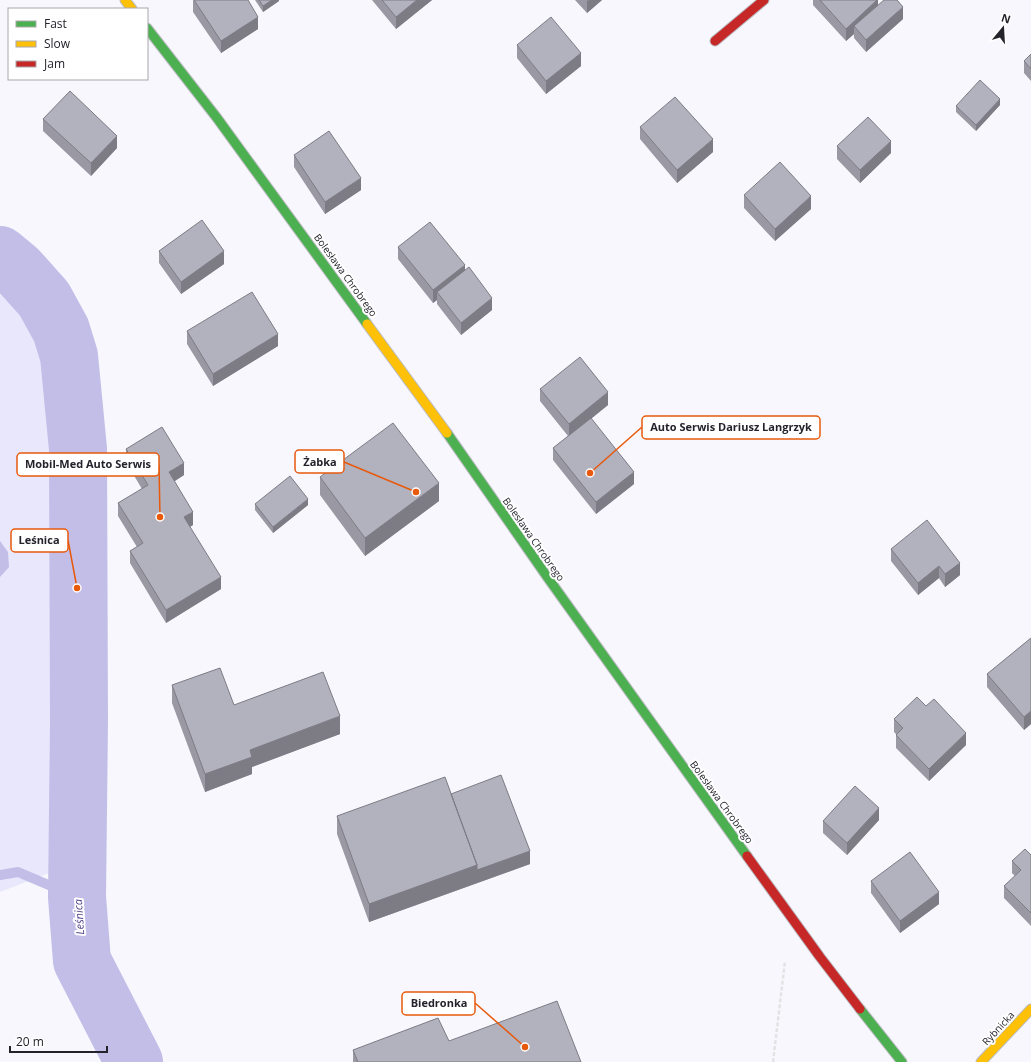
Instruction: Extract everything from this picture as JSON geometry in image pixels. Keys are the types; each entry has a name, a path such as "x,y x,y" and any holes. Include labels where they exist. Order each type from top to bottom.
{"street":[{"path":"125,0 131,8"},
{"path":"715,41 764,0"},
{"name":"Bolesława Chrobrego","path":"148,29 216,118 434,413 548,578 820,957 902,1062"},
{"name":"Rybnicka","path":"981,1062 1031,1009"}],"path":[{"path":"773,1062 785,961"}],"shaded area":[{"path":"0,279 17,292 40,326 55,370 53,578 57,870 0,892"},
{"path":"0,541 8,552 9,567 0,577"},
{"path":"92,952 96,955 94,962 145,1062 121,1062 77,974 74,958 91,956"}],"building":[{"path":"194,0 248,0 258,17 221,41"},
{"path":"259,0 272,0 263,6"},
{"path":"382,0 417,0 396,17"},
{"path":"820,0 877,0 846,29"},
{"path":"884,0 897,0 903,7 866,40 854,26"},
{"path":"551,17 581,53 546,81 517,45"},
{"path":"1031,54 1031,69 1024,61"},
{"path":"980,80 1000,99 976,125 956,106"},
{"path":"70,91 117,136 91,163 43,119"},
{"path":"675,97 713,139 677,170 640,127"},
{"path":"868,117 891,141 860,170 837,146"},
{"path":"329,131 361,178 325,202 294,155"},
{"path":"780,162 811,196 775,229 744,195"},
{"path":"202,220 224,251 181,282 159,251"},
{"path":"430,222 465,265 433,290 398,247"},
{"path":"469,267 492,298 461,323 437,292"},
{"path":"252,292 278,334 213,374 187,331"},
{"path":"580,357 608,392 569,424 540,389"},
{"path":"591,418 634,472 596,502 553,448"},
{"path":"393,423 439,483 365,538 320,477"},
{"path":"162,427 184,463 169,472 193,512 184,517 221,577 166,610 130,551 143,543 118,503 148,485 126,449"},
{"path":"290,476 308,499 273,527 255,504"},
{"path":"927,520 960,563 945,574 939,566 918,583 891,549"},
{"path":"1031,638 1031,711 1024,717 987,674"},
{"path":"220,668 234,705 323,672 340,716 250,750 252,757 205,774 172,685"},
{"path":"917,697 926,706 934,699 966,733 929,769 896,735 903,728 894,719"},
{"path":"501,775 530,851 477,870 477,865 451,794"},
{"path":"445,777 477,865 369,904 337,816"},
{"path":"855,786 879,808 847,843 823,821"},
{"path":"1025,849 1031,855 1031,913 1004,886 1021,870 1012,861"},
{"path":"910,852 939,892 900,921 871,881"},
{"path":"557,1001 581,1062 358,1062 353,1050 438,1018 449,1041"}],"waterway":[{"name":"Leśnica","path":"0,255 18,270 44,299 61,330 69,356 78,449 79,722 77,897 82,961 134,1062"},
{"path":"0,875 18,872 77,897"}],"traffic: fast":[{"path":"148,29 217,118 367,324"},
{"path":"447,433 548,578 747,856"},
{"path":"860,1009 902,1062"}],"traffic: slow":[{"path":"125,0 131,8"},
{"path":"367,324 447,433"},
{"path":"981,1062 1031,1009"}],"traffic: jam":[{"path":"715,41 764,0"},
{"path":"747,856 820,957 860,1009"}],"place":[{"name":"Auto Serwis Dariusz Langrzyk","path":"590,473"},
{"name":"Żabka","path":"416,492"},
{"name":"Mobil-Med Auto Serwis","path":"160,517"},
{"name":"Leśnica","path":"77,588"},
{"name":"Biedronka","path":"525,1047"}]}
